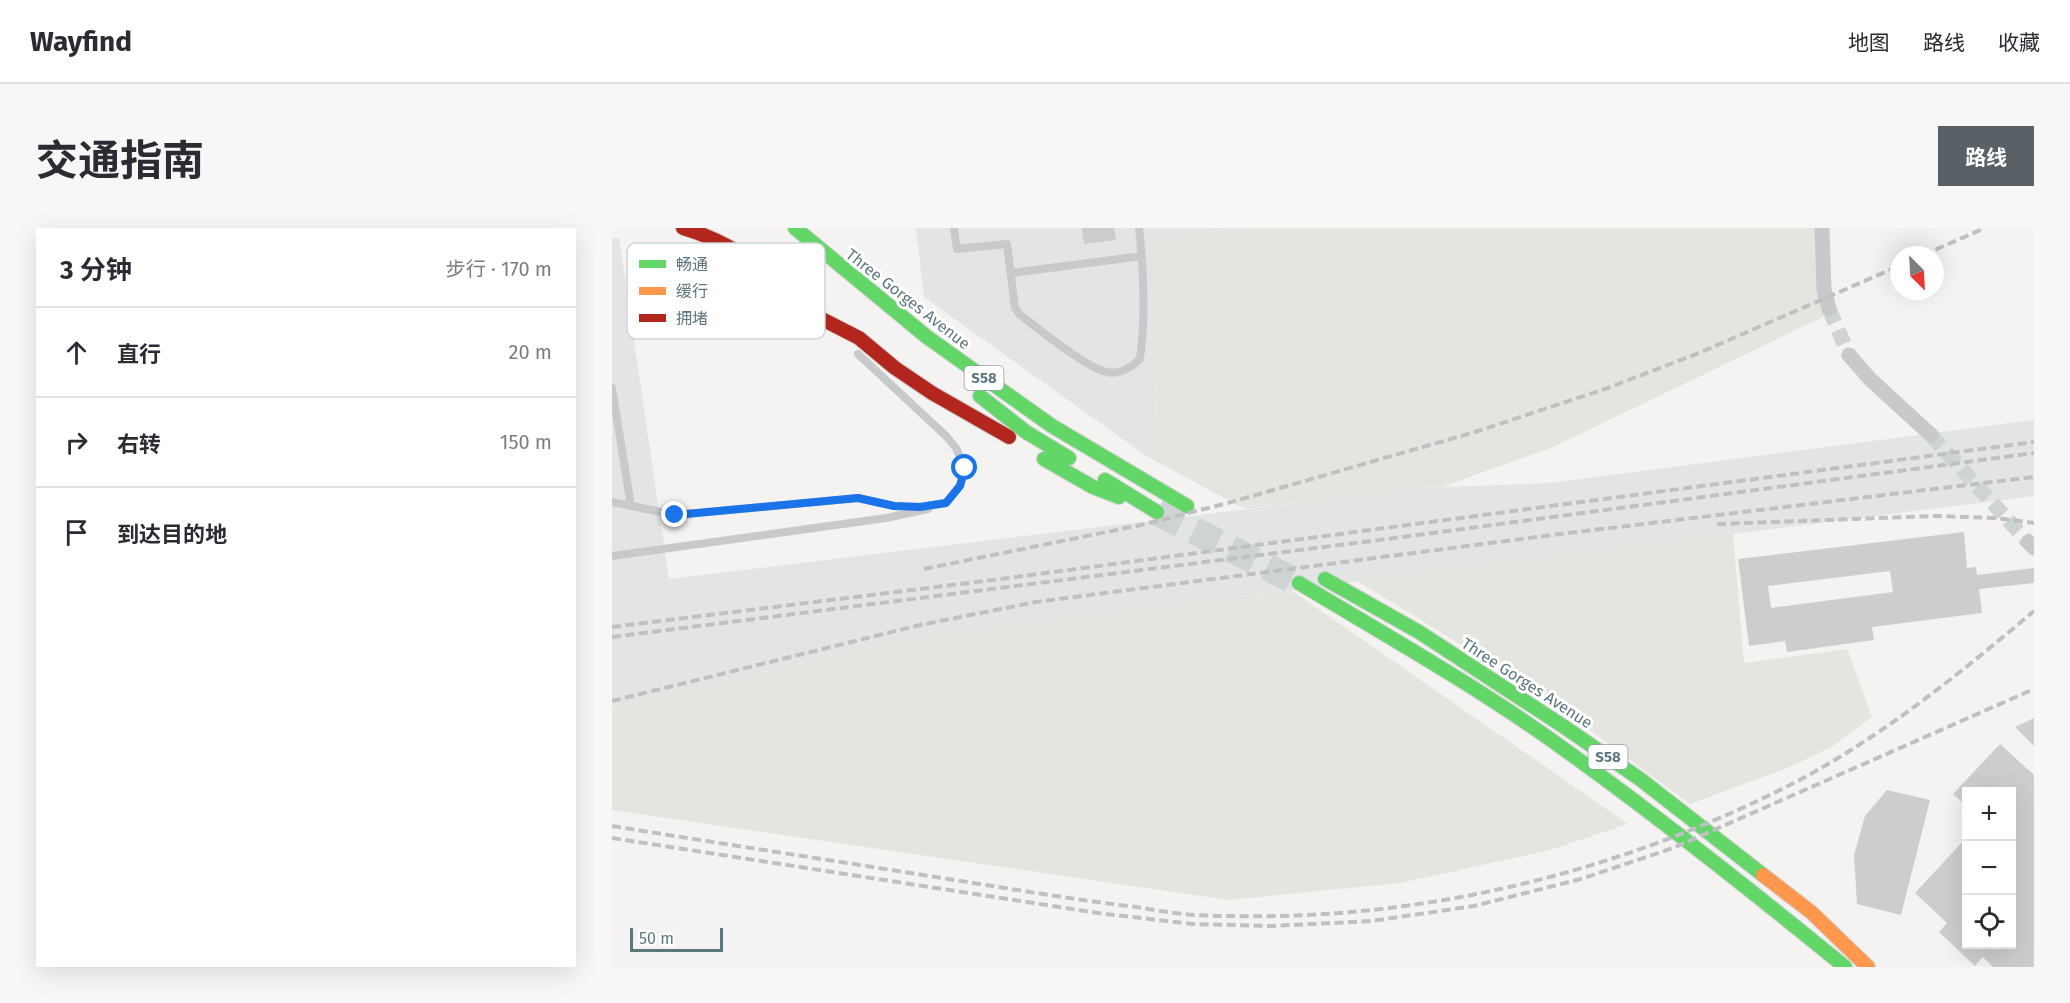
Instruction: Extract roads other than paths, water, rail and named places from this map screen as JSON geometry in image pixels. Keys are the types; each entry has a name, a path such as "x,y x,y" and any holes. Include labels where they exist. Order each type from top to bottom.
{"main road":[{"path":"683,228 707,234 728,243"},
{"name":"Three Gorges Avenue","path":"795,228 813,243"},
{"name":"Three Gorges Avenue","path":"825,253 927,338 1052,426 1187,506"},
{"name":"S58","path":"825,320 859,338 895,368 932,393 1093,487 1157,512 1026,432 972,389"},
{"name":"Three Gorges Avenue","path":"1325,579 1457,656 1640,779 1811,912 1868,967"},
{"name":"Three Gorges Avenue","path":"1299,583 1448,673 1560,746 1732,875 1845,967"}],"street":[{"path":"1822,228 1824,289 1829,309"},
{"path":"1849,355 1870,380 1931,435"}],"lane":[{"path":"954,228 957,249 1007,244 1015,308 1019,314 1091,365 1108,373 1128,370 1140,359 1144,328 1139,228"},
{"path":"1011,273 1142,256"},
{"path":"825,324 842,340"},
{"path":"612,556 886,518 946,503 960,486 965,468 956,448 851,348"},
{"path":"612,388 631,506"},
{"path":"612,502 675,515 858,498 894,506 920,507 946,503"}],"tunnel":[{"path":"1829,309 1849,355"},
{"path":"1931,435 2028,542"},
{"path":"1157,512 1299,583"}],"railway":[{"path":"1944,246 1985,228"},
{"path":"924,569 1141,525 1228,503 1475,432 1605,389 1699,353 1890,270"},
{"path":"612,627 993,580 2034,442"},
{"path":"612,637 1387,539 2034,453"},
{"path":"612,701 920,625 1036,602 1552,535 2034,477"},
{"path":"1717,524 1935,516 1997,518 2034,523"},
{"path":"612,826 1166,912 1273,916 1349,912 1425,903 1500,889 1574,870 1647,847 1718,819 1788,786 1854,748 1916,706 2034,611"},
{"path":"612,838 1098,913 1192,924 1272,926 1372,921 1474,906 1581,879 1673,848 2034,689"}]}
